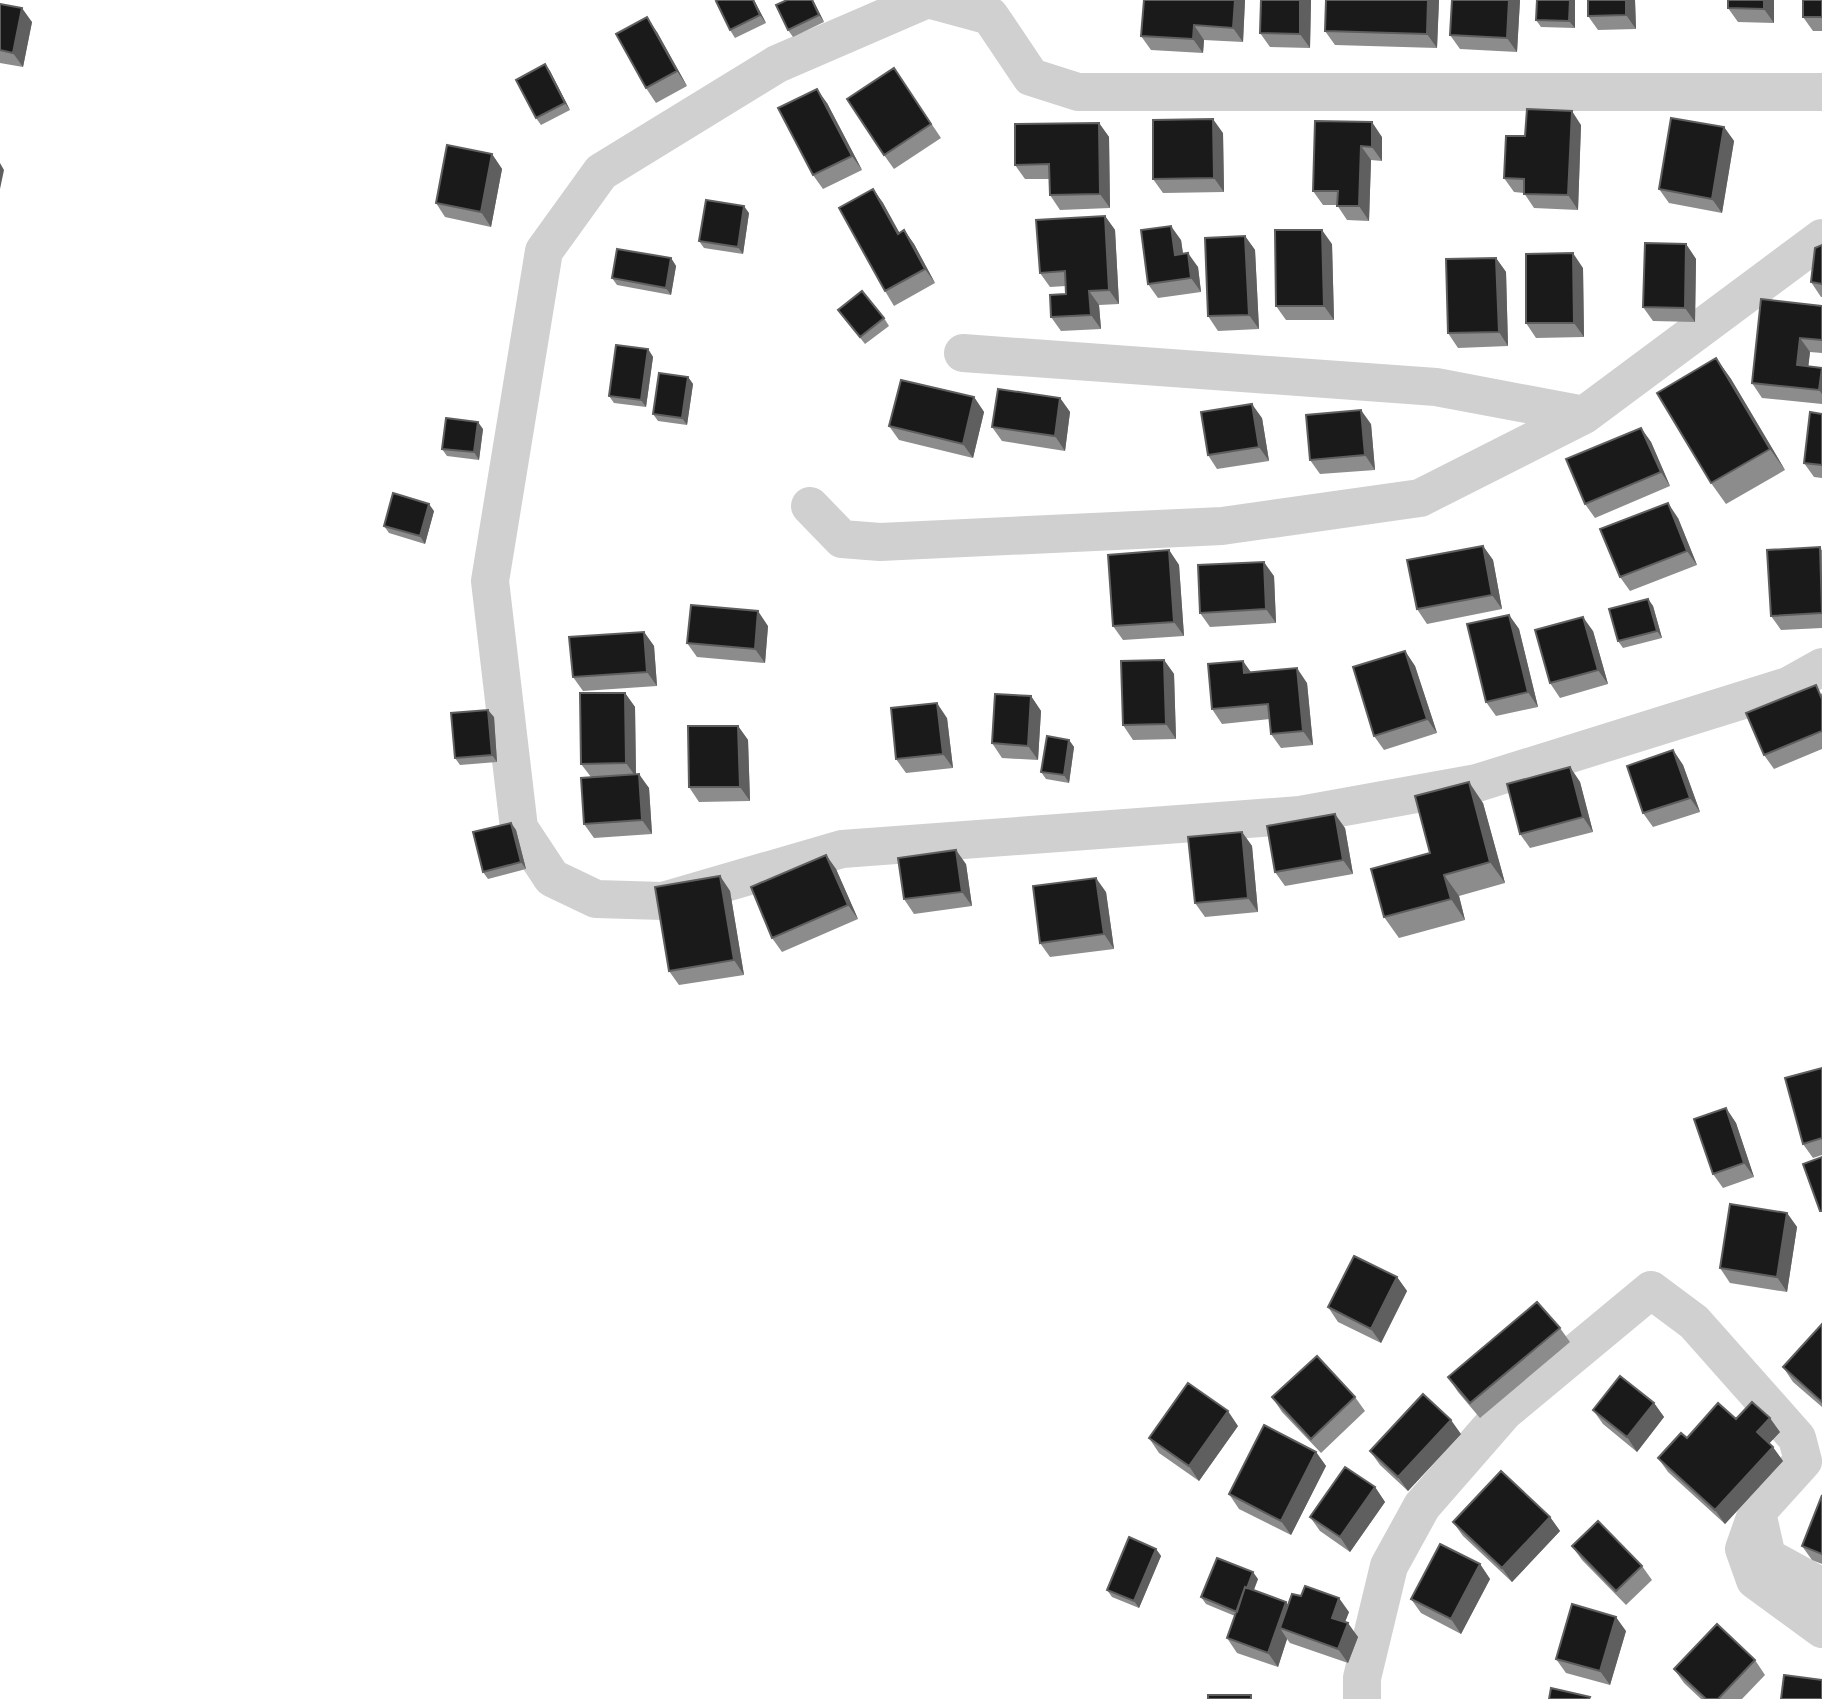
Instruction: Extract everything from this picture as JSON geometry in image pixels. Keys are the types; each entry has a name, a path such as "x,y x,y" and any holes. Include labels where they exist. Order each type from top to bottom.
{"street":[{"path":"925,0 777,64 601,172 544,251 490,582 519,828 552,878 596,899 663,901 842,849 1300,815 1477,783 1788,686 1822,667"},
{"path":"931,0 990,16 1031,76 1078,92 1822,92"},
{"path":"810,506 842,539 880,542 1222,526 1420,498 1584,415 1822,238"},
{"path":"963,353 1436,387 1584,415"},
{"path":"1362,1699 1362,1678 1389,1566 1422,1506 1504,1412 1651,1290 1694,1322 1797,1437 1803,1461 1757,1512 1744,1549 1755,1580 1822,1629"},
{"path":"1757,1512 1766,1557 1822,1587"}],"building":[{"path":"753,0 760,15 730,30 716,1"},
{"path":"787,0 812,0 819,15 788,30 776,5"},
{"path":"1144,0 1235,0 1233,28 1194,25 1193,39 1141,36"},
{"path":"1261,0 1300,0 1300,34 1260,33"},
{"path":"1326,0 1428,0 1427,34 1325,31"},
{"path":"1452,0 1509,0 1507,38 1450,35"},
{"path":"1537,0 1570,0 1569,21 1536,20"},
{"path":"1588,0 1626,0 1626,15 1588,16"},
{"path":"1728,0 1764,0 1764,9 1728,8"},
{"path":"1803,0 1822,0 1822,17 1803,17"},
{"path":"0,4 22,8 13,53 0,50"},
{"path":"647,17 677,71 646,88 616,34"},
{"path":"545,64 565,103 536,118 516,80"},
{"path":"894,68 931,124 884,155 847,99"},
{"path":"817,89 852,156 813,175 778,108"},
{"path":"1527,109 1572,111 1568,195 1524,194 1524,179 1504,178 1506,136 1525,136"},
{"path":"1671,118 1724,127 1712,199 1659,189"},
{"path":"1213,119 1214,178 1153,179 1153,120"},
{"path":"1315,121 1372,122 1372,147 1361,146 1359,206 1337,206 1338,191 1313,191"},
{"path":"1099,123 1100,194 1050,195 1049,164 1015,165 1015,124"},
{"path":"447,145 492,154 481,212 436,203"},
{"path":"873,189 898,234 904,230 925,269 885,291 839,208"},
{"path":"706,200 744,206 738,247 699,241"},
{"path":"1105,216 1109,290 1089,291 1091,315 1051,317 1050,295 1066,294 1065,271 1040,273 1036,220"},
{"path":"1171,226 1175,255 1188,253 1191,278 1148,284 1141,230"},
{"path":"1275,230 1322,230 1324,306 1276,306"},
{"path":"1245,236 1249,315 1208,316 1205,238"},
{"path":"1645,243 1686,244 1685,308 1643,307"},
{"path":"1822,245 1822,284 1811,282 1815,248"},
{"path":"617,249 671,258 666,288 612,278"},
{"path":"1573,253 1574,323 1526,323 1526,254"},
{"path":"1496,258 1499,332 1448,333 1446,259"},
{"path":"862,291 884,318 860,337 838,310"},
{"path":"1761,299 1822,306 1822,340 1800,338 1797,365 1822,368 1819,390 1752,383"},
{"path":"616,345 648,349 641,400 609,396"},
{"path":"1716,358 1770,449 1711,483 1657,393"},
{"path":"659,373 688,377 682,418 653,414"},
{"path":"901,380 974,397 963,444 889,426"},
{"path":"998,389 1060,398 1055,436 992,427"},
{"path":"1252,404 1259,447 1208,455 1201,412"},
{"path":"1361,410 1365,455 1310,460 1306,415"},
{"path":"1810,412 1822,414 1822,465 1804,463"},
{"path":"446,418 478,422 474,452 442,449"},
{"path":"1641,428 1661,472 1585,504 1566,459"},
{"path":"393,493 429,504 420,536 384,526"},
{"path":"1668,503 1687,551 1620,577 1600,529"},
{"path":"1483,546 1492,595 1417,609 1407,560"},
{"path":"1820,547 1822,613 1771,616 1767,550"},
{"path":"1169,550 1174,622 1113,626 1108,555"},
{"path":"1264,562 1266,609 1200,613 1198,565"},
{"path":"1648,599 1657,631 1618,641 1609,609"},
{"path":"691,605 758,611 755,649 687,643"},
{"path":"1509,615 1528,692 1486,702 1467,624"},
{"path":"1583,617 1598,670 1550,683 1535,630"},
{"path":"644,632 647,672 573,677 569,637"},
{"path":"1405,651 1427,719 1374,736 1353,667"},
{"path":"1164,660 1166,724 1123,725 1121,661"},
{"path":"1243,661 1244,673 1297,668 1303,731 1271,734 1268,704 1212,709 1208,664"},
{"path":"1816,685 1822,699 1822,731 1764,755 1746,713"},
{"path":"580,693 625,693 626,763 581,764"},
{"path":"995,694 1031,696 1028,746 992,743"},
{"path":"937,703 943,754 896,759 891,708"},
{"path":"488,710 492,755 455,758 451,713"},
{"path":"688,726 738,726 740,787 689,787"},
{"path":"1047,736 1069,740 1064,775 1041,772"},
{"path":"1673,750 1690,798 1643,813 1627,766"},
{"path":"1570,767 1583,817 1520,834 1507,784"},
{"path":"639,774 642,820 584,824 581,778"},
{"path":"1469,782 1490,862 1444,875 1451,899 1384,917 1371,869 1430,853 1415,796"},
{"path":"1335,814 1343,860 1275,872 1267,826"},
{"path":"511,823 521,862 483,872 473,832"},
{"path":"1242,832 1248,898 1195,903 1188,837"},
{"path":"956,850 962,892 904,899 898,858"},
{"path":"826,855 848,905 772,938 751,887"},
{"path":"720,876 734,960 669,971 655,887"},
{"path":"1096,878 1104,934 1040,943 1033,886"},
{"path":"1822,1068 1822,1138 1803,1144 1785,1078"},
{"path":"1726,1108 1744,1163 1713,1174 1694,1119"},
{"path":"1822,1157 1822,1211 1820,1211 1803,1164"},
{"path":"1730,1204 1787,1213 1777,1277 1720,1268"},
{"path":"1354,1256 1397,1277 1371,1329 1328,1307"},
{"path":"1537,1302 1560,1328 1470,1403 1448,1377"},
{"path":"1822,1324 1822,1402 1783,1367"},
{"path":"1317,1356 1355,1397 1311,1439 1272,1397"},
{"path":"1620,1376 1654,1403 1627,1437 1593,1410"},
{"path":"1188,1383 1228,1411 1189,1466 1149,1438"},
{"path":"1423,1394 1451,1420 1398,1477 1370,1451"},
{"path":"1752,1402 1770,1418 1757,1432 1773,1447 1715,1510 1658,1458 1681,1433 1687,1438 1718,1403 1736,1419"},
{"path":"1264,1425 1316,1452 1281,1521 1229,1494"},
{"path":"1345,1467 1375,1487 1340,1537 1310,1517"},
{"path":"1501,1471 1550,1517 1502,1568 1453,1522"},
{"path":"1822,1495 1822,1554 1802,1546"},
{"path":"1598,1521 1642,1566 1616,1591 1572,1546"},
{"path":"1129,1537 1156,1549 1134,1601 1107,1590"},
{"path":"1440,1544 1480,1564 1451,1619 1411,1599"},
{"path":"1217,1558 1253,1572 1237,1612 1201,1597"},
{"path":"1305,1586 1339,1598 1332,1618 1348,1623 1338,1649 1280,1628 1292,1594 1301,1596"},
{"path":"1245,1587 1286,1602 1268,1653 1227,1638"},
{"path":"1572,1604 1616,1617 1600,1671 1556,1659"},
{"path":"1717,1624 1755,1660 1718,1699 1706,1699 1674,1669"},
{"path":"1784,1675 1822,1680 1822,1699 1781,1699"},
{"path":"1551,1688 1590,1697 1549,1699"},
{"path":"1208,1695 1251,1695 1251,1699 1208,1699"}]}
